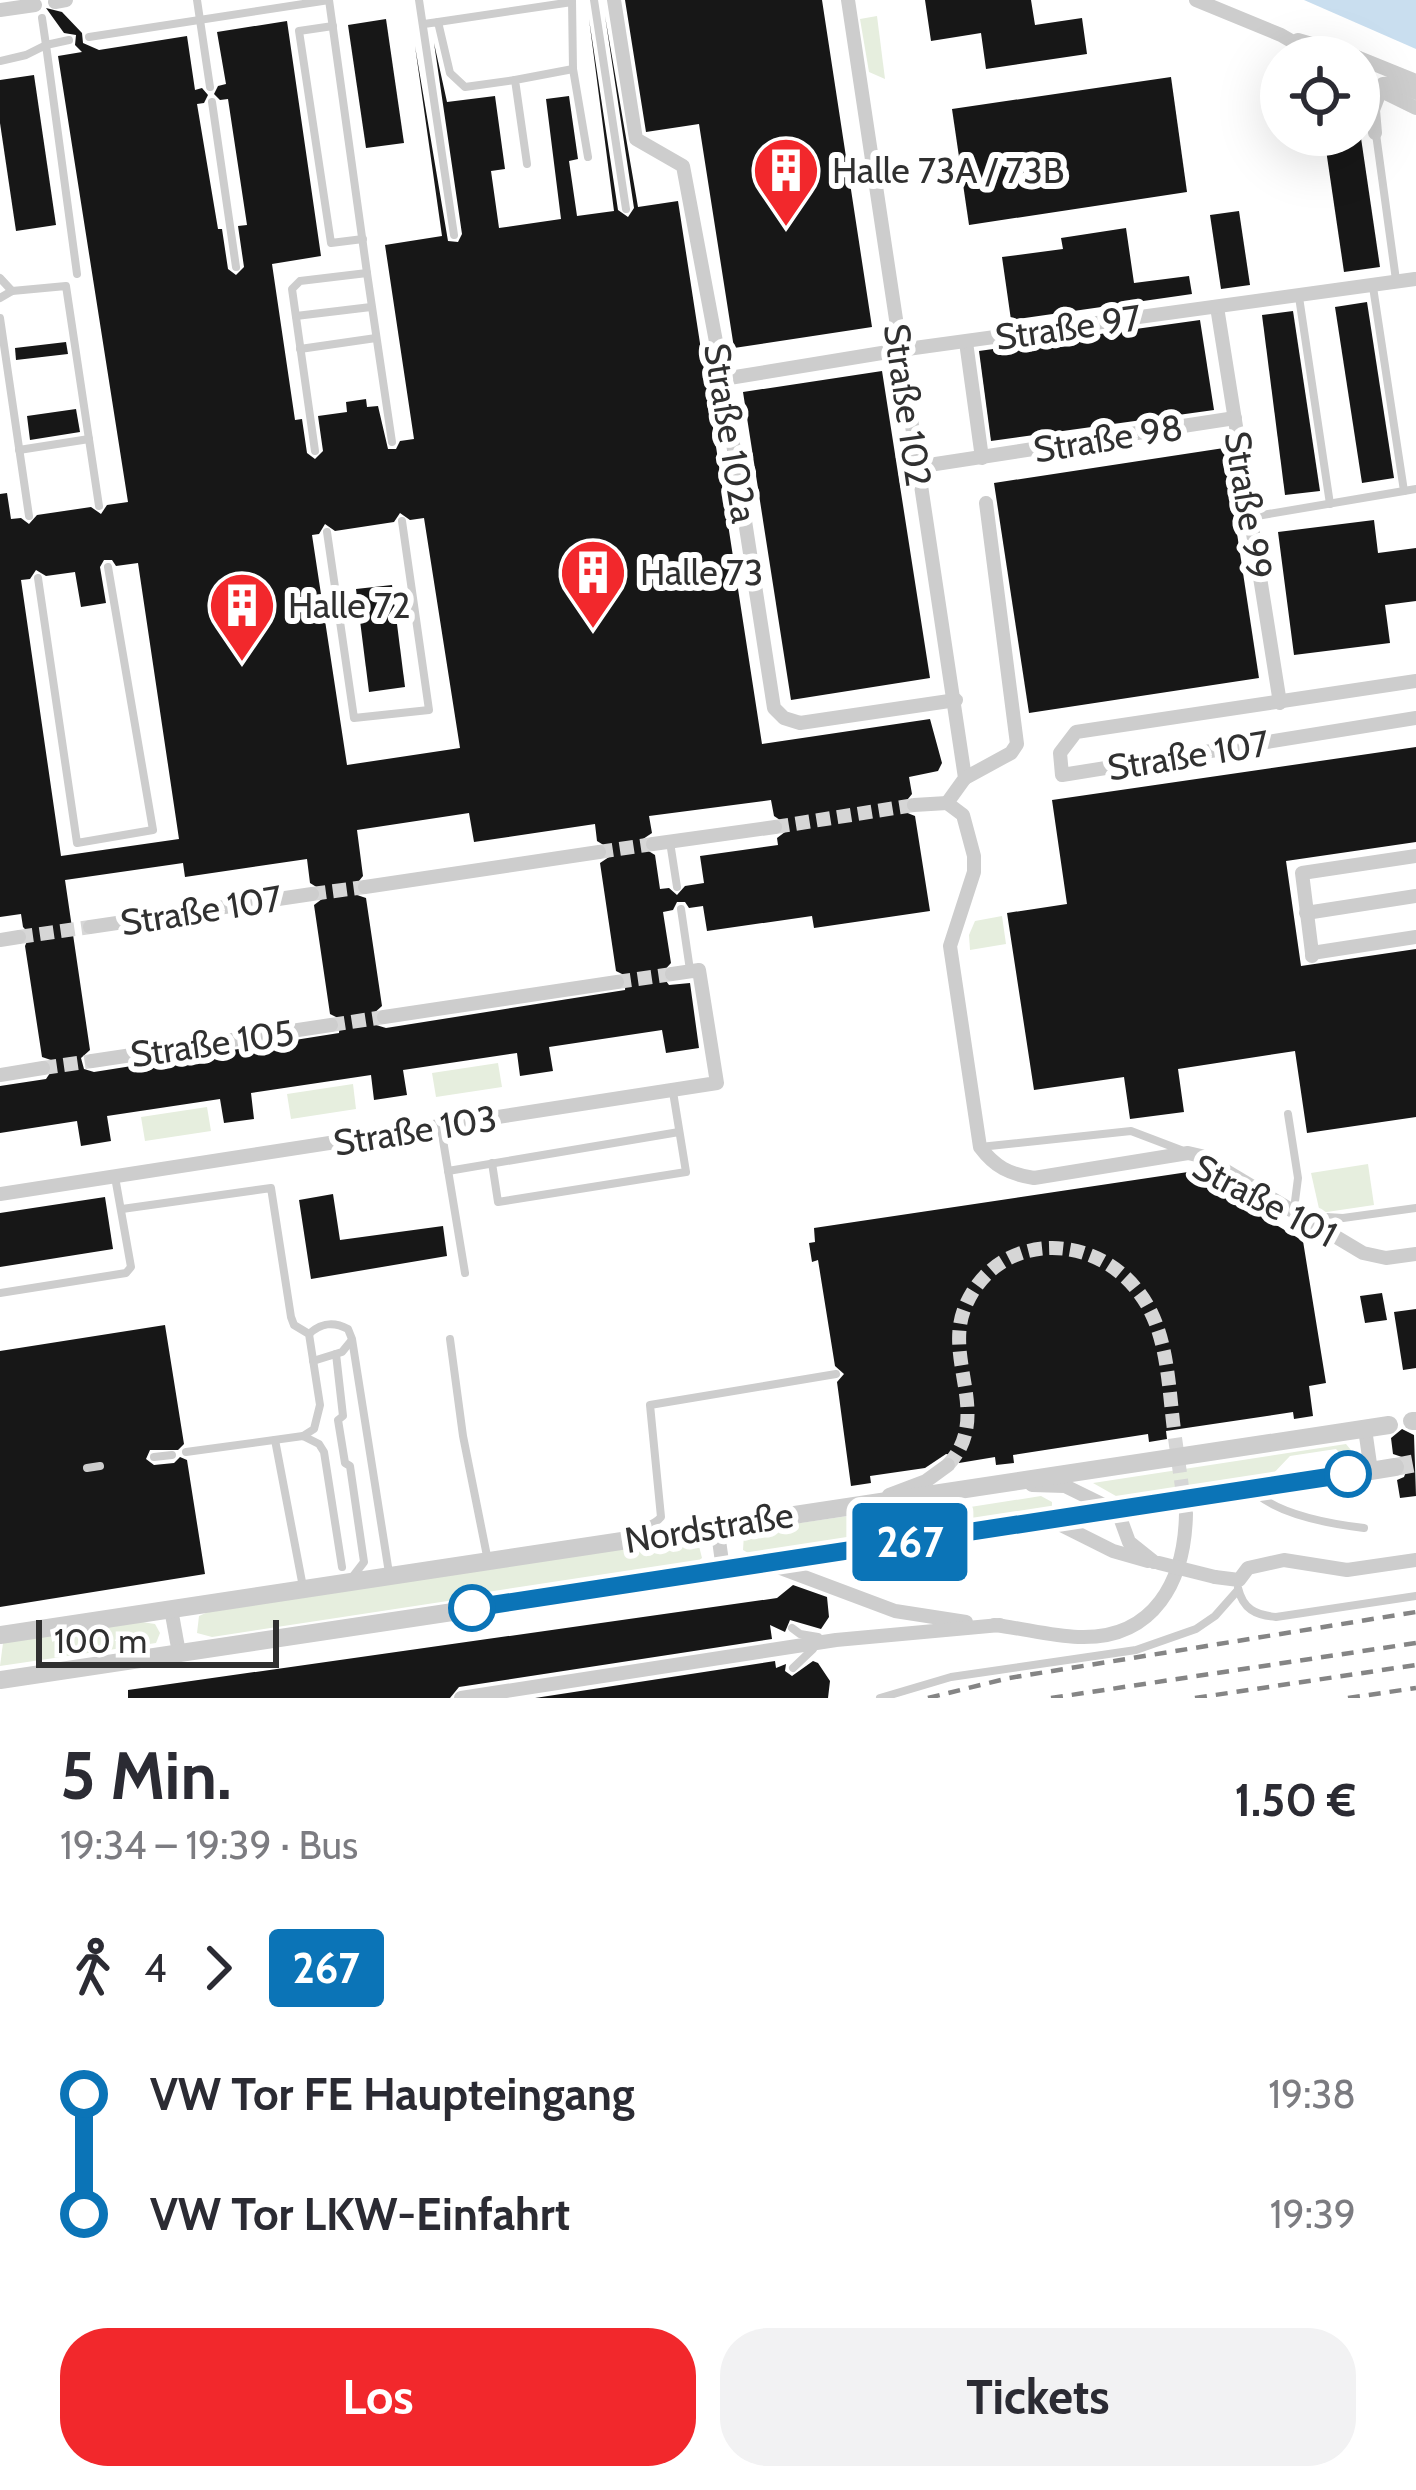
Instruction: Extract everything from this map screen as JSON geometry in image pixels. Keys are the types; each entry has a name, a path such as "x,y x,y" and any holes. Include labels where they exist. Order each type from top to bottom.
{"street":[{"path":"55,1 66,0"},
{"name":"Straße 102a","path":"614,0 636,139 683,166 723,380 774,708 784,718 800,723 956,700"},
{"name":"Straße 102","path":"848,0 965,778 1011,753 1017,744 986,503"},
{"path":"1196,0 1284,36"},
{"path":"0,10 39,11"},
{"path":"1380,66 1416,81"},
{"path":"1380,88 1394,83 1416,93"},
{"path":"1380,92 1416,109"},
{"name":"Straße 97","path":"723,380 900,350 1415,279"},
{"name":"Straße 99","path":"1217,307 1280,703"},
{"name":"Straße 98","path":"966,341 982,458"},
{"name":"Straße 98","path":"916,467 1235,418"},
{"name":"Straße 107","path":"1416,681 1076,732 1060,754 1062,776 1416,718"},
{"path":"947,803 965,778"},
{"path":"914,805 947,803 964,815 971,836 974,872 951,934 980,1147"},
{"path":"653,844 776,827"},
{"path":"365,886 598,852"},
{"path":"1416,856 1302,873 1312,954 1416,937"},
{"name":"Straße 107","path":"90,927 312,894"},
{"path":"1306,914 1416,896"},
{"path":"0,940 19,937"},
{"path":"672,974 695,971"},
{"name":"Straße 103","path":"0,1193 717,1083 695,971"},
{"path":"383,1017 617,982"},
{"name":"Straße 105","path":"92,1061 331,1025"},
{"path":"0,1075 43,1068"},
{"name":"Straße 101","path":"980,1147 1010,1174 1034,1178 1188,1153 1201,1156 1364,1253 1386,1258 1416,1254"},
{"name":"Nordstraße","path":"0,1634 325,1585 346,1574 389,1576 1389,1425"},
{"path":"1365,1429 1371,1471"},
{"path":"867,1503 926,1481 948,1465"},
{"name":"Nordstraße","path":"0,1680 1395,1467"},
{"path":"1004,1483 1065,1486 1118,1512 1129,1542 1157,1563"},
{"path":"765,1563 895,1611 1080,1637 1133,1624 1164,1598 1174,1584 1185,1549 1186,1513"},
{"path":"1053,1521 1113,1551 1238,1585 1248,1568 1284,1559 1347,1570 1416,1560"},
{"path":"717,1526 723,1569"},
{"path":"171,1609 179,1653"},
{"path":"461,1698 838,1640 1000,1625"}],"lane":[{"path":"197,0 210,87"},
{"path":"89,37 329,0 392,442"},
{"path":"419,0 454,235"},
{"path":"594,0 626,209"},
{"path":"424,24 572,1 573,69 588,157"},
{"path":"39,11 77,274"},
{"path":"438,22 450,73 465,87 573,69"},
{"path":"333,26 299,31 331,243 363,239"},
{"path":"0,61 69,40"},
{"path":"515,80 527,164"},
{"path":"212,102 236,267"},
{"path":"1378,156 1396,282"},
{"path":"315,451 292,289 300,280 367,273"},
{"path":"0,278 12,291"},
{"path":"1415,279 1416,290"},
{"path":"1372,285 1404,491"},
{"path":"0,298 12,291 66,286 99,506"},
{"path":"1299,295 1330,504"},
{"path":"296,316 372,307"},
{"path":"0,318 29,516"},
{"path":"300,350 376,338"},
{"path":"20,450 89,439"},
{"path":"1251,517 1416,489"},
{"path":"327,532 354,718 428,710 402,521"},
{"path":"38,578 77,842 153,830 108,567"},
{"path":"670,842 677,886"},
{"path":"681,909 695,971"},
{"path":"491,1163 498,1202 686,1172 673,1090"},
{"path":"1288,1114 1298,1178 1294,1213 1343,1219 1416,1208"},
{"path":"441,1126 465,1273"},
{"path":"980,1147 1131,1131 1188,1153"},
{"path":"448,1171 680,1132"},
{"path":"0,1293 126,1273 131,1267 115,1176"},
{"path":"122,1209 271,1188 291,1317 309,1334 319,1419 314,1429 303,1436 185,1452"},
{"path":"309,1334 319,1324 339,1324 348,1329 352,1340 389,1576"},
{"path":"450,1339 488,1561"},
{"path":"313,1361 336,1354 352,1340"},
{"path":"303,1436 324,1452 346,1574 364,1562 338,1420 343,1416 336,1354"},
{"path":"623,1540 662,1517 650,1405 836,1374"},
{"path":"275,1440 303,1585"},
{"path":"154,1457 170,1455"},
{"path":"87,1468 100,1466"},
{"path":"1252,1490 1268,1503 1336,1525 1364,1528"},
{"path":"1238,1585 1244,1606 1258,1615 1276,1617 1416,1596"},
{"path":"880,1698 951,1677 1136,1650 1215,1616 1238,1585"},
{"path":"792,1628 800,1634 838,1640"},
{"path":"793,1668 811,1650 838,1640"}],"green space":[{"path":"877,16 885,79 869,72 860,19"},
{"path":"1002,916 1006,944 970,950 975,921"},
{"path":"498,1063 502,1087 436,1097 432,1073"},
{"path":"353,1084 356,1109 291,1119 287,1094"},
{"path":"207,1107 211,1131 145,1141 141,1117"},
{"path":"1368,1164 1374,1205 1320,1213 1311,1173"},
{"path":"1346,1444 1355,1455 1351,1466 1336,1449 1290,1456 1268,1479 1123,1500 1093,1483"},
{"path":"1041,1496 1052,1502 1052,1508 750,1554 743,1550 744,1534 752,1530 875,1512 932,1513"},
{"path":"688,1539 698,1542 702,1558 696,1563 212,1637 197,1633 199,1616 208,1612"},
{"path":"155,1624 160,1633 156,1643 0,1666 3,1643"}],"water":[{"path":"1304,0 1416,0 1416,49"}],"building":[{"name":"Halle 73A / 73B","path":"625,0 822,0 872,327 734,348 699,124 646,132"},
{"path":"925,0 1031,0 1035,25 1082,18 1087,54 986,69 981,33 931,41"},
{"path":"46,8 62,12 82,33 83,43 99,50 187,36 195,90 202,88 208,95 204,103 197,104 218,229 222,229 228,269 236,275 244,267 238,226 247,225 228,99 220,100 214,94 226,84 217,32 287,21 321,256 272,264 295,420 302,419 307,453 315,459 323,451 318,416 347,412 346,402 366,399 367,407 378,406 388,449 414,439 385,245 442,236 415,46 448,241 458,242 462,234 434,43 447,102 495,96 505,169 491,171 499,228 561,219 546,99 569,96 578,159 569,161 577,216 614,211 589,19 618,210 628,217 634,208 605,16 638,207 678,201 762,744 930,719 942,763 938,771 909,777 912,794 903,805 905,812 915,816 930,911 814,928 812,916 707,931 703,906 689,908 677,902 673,910 663,912 671,963 661,974 669,985 690,983 699,1048 666,1053 662,1030 549,1047 553,1071 520,1076 517,1053 403,1070 407,1095 374,1100 371,1075 251,1093 254,1119 224,1123 220,1099 107,1116 111,1141 81,1146 77,1121 0,1133 0,1086 46,1079 54,1067 42,1057 25,946 30,934 21,914 0,917 0,494 7,493 11,519 21,518 29,524 37,515 91,507 101,514 107,505 128,502 58,56 82,52 75,45 76,35 64,33","holes":["400,513 410,520 424,518 460,748 347,765 312,535 319,534 325,524 335,531 394,522","104,560 116,566 138,563 179,839 61,856 21,580 30,579 36,570 46,576 75,572 81,607 106,603 100,567","771,800 774,816 786,824 778,845 700,856 704,883 685,886 677,895 669,888 660,889 655,855 642,847 643,839 652,833 649,816","469,813 474,842 595,824 597,841 610,849 609,857 600,863 616,971 626,976 625,990 386,1028 376,1025 373,1014 382,1006 366,898 357,895 354,887 363,876 357,830","307,859 310,883 323,891 314,905 330,1014 340,1019 339,1033 94,1072 84,1069 81,1058 90,1050 65,880 183,863 185,877"]},
{"path":"386,19 404,143 366,148 348,25"},
{"path":"34,75 56,225 16,231 0,123 0,80"},
{"path":"1171,77 1187,192 969,225 952,109"},
{"path":"1327,156 1364,156 1380,267 1344,272"},
{"path":"1239,211 1250,285 1221,289 1210,215"},
{"path":"1126,228 1134,283 1189,276 1192,294 1011,320 1002,257 1063,249 1061,238"},
{"path":"1367,302 1394,478 1362,483 1335,307"},
{"path":"1293,311 1320,491 1285,495 1262,315"},
{"path":"1200,320 1214,410 991,441 979,351"},
{"path":"66,342 68,354 16,360 15,348"},
{"path":"882,371 930,678 791,700 743,392"},
{"path":"76,409 80,432 30,440 27,416"},
{"path":"1224,448 1259,678 1029,713 994,483"},
{"path":"1374,520 1378,553 1416,548 1416,601 1385,605 1390,643 1294,655 1278,532"},
{"path":"392,585 405,687 369,692 356,589"},
{"path":"1416,747 1416,842 1286,861 1301,966 1416,949 1416,1117 1307,1133 1295,1051 1178,1069 1184,1112 1130,1119 1124,1077 1034,1090 1007,913 1067,904 1052,800"},
{"path":"1188,1172 1303,1241 1326,1383 1309,1386 1313,1416 1294,1419 1293,1412 1166,1431 1167,1439 1149,1442 1148,1434 1013,1455 1014,1463 996,1465 995,1457 959,1463 954,1455 946,1454 925,1468 870,1476 871,1483 851,1486 837,1382 844,1374 835,1366 818,1260 812,1262 809,1243 815,1242 814,1228"},
{"path":"333,1194 340,1240 443,1226 447,1256 311,1279 299,1200"},
{"path":"105,1197 113,1249 0,1267 0,1213"},
{"path":"1382,1293 1387,1320 1365,1323 1360,1296"},
{"path":"1416,1309 1416,1368 1403,1370 1394,1312"},
{"path":"165,1325 184,1444 178,1450 150,1450 146,1459 154,1465 174,1463 180,1457 187,1460 205,1574 0,1607 0,1351"},
{"path":"1402,1429 1414,1435 1416,1496 1400,1498 1397,1480 1404,1477 1408,1466 1405,1458 1393,1454 1391,1438"},
{"path":"793,1585 827,1597 829,1617 821,1629 790,1620 785,1632 770,1625 772,1639 459,1687 450,1698 128,1698 128,1690 777,1598"},
{"path":"775,1661 776,1668 786,1664 785,1671 792,1676 813,1661 818,1663 830,1681 828,1698 535,1698"}],"tunnel":[{"path":"775,827 914,805"},
{"path":"599,852 653,844"},
{"path":"312,894 365,887"},
{"path":"19,937 90,927"},
{"path":"617,982 672,974"},
{"path":"331,1025 384,1017"},
{"path":"43,1068 92,1061"},
{"path":"948,1465 967,1427 959,1347 965,1307 979,1282 998,1264 1045,1248 1095,1257 1137,1290 1161,1339 1174,1430"},
{"path":"1175,1438 1185,1508"},
{"path":"1395,1467 1416,1463"}],"railway":[{"path":"928,1698 1009,1678 1416,1612"},
{"path":"1051,1698 1416,1643"},
{"path":"1195,1698 1416,1665"},
{"path":"1348,1698 1416,1688"}],"bus line":[{"name":"267","path":"472,1608 1348,1474"}],"place":[{"name":"Halle 73A / 73B","path":"786,229"},
{"name":"Halle 73","path":"593,631"},
{"name":"Halle 72","path":"242,664"}]}
